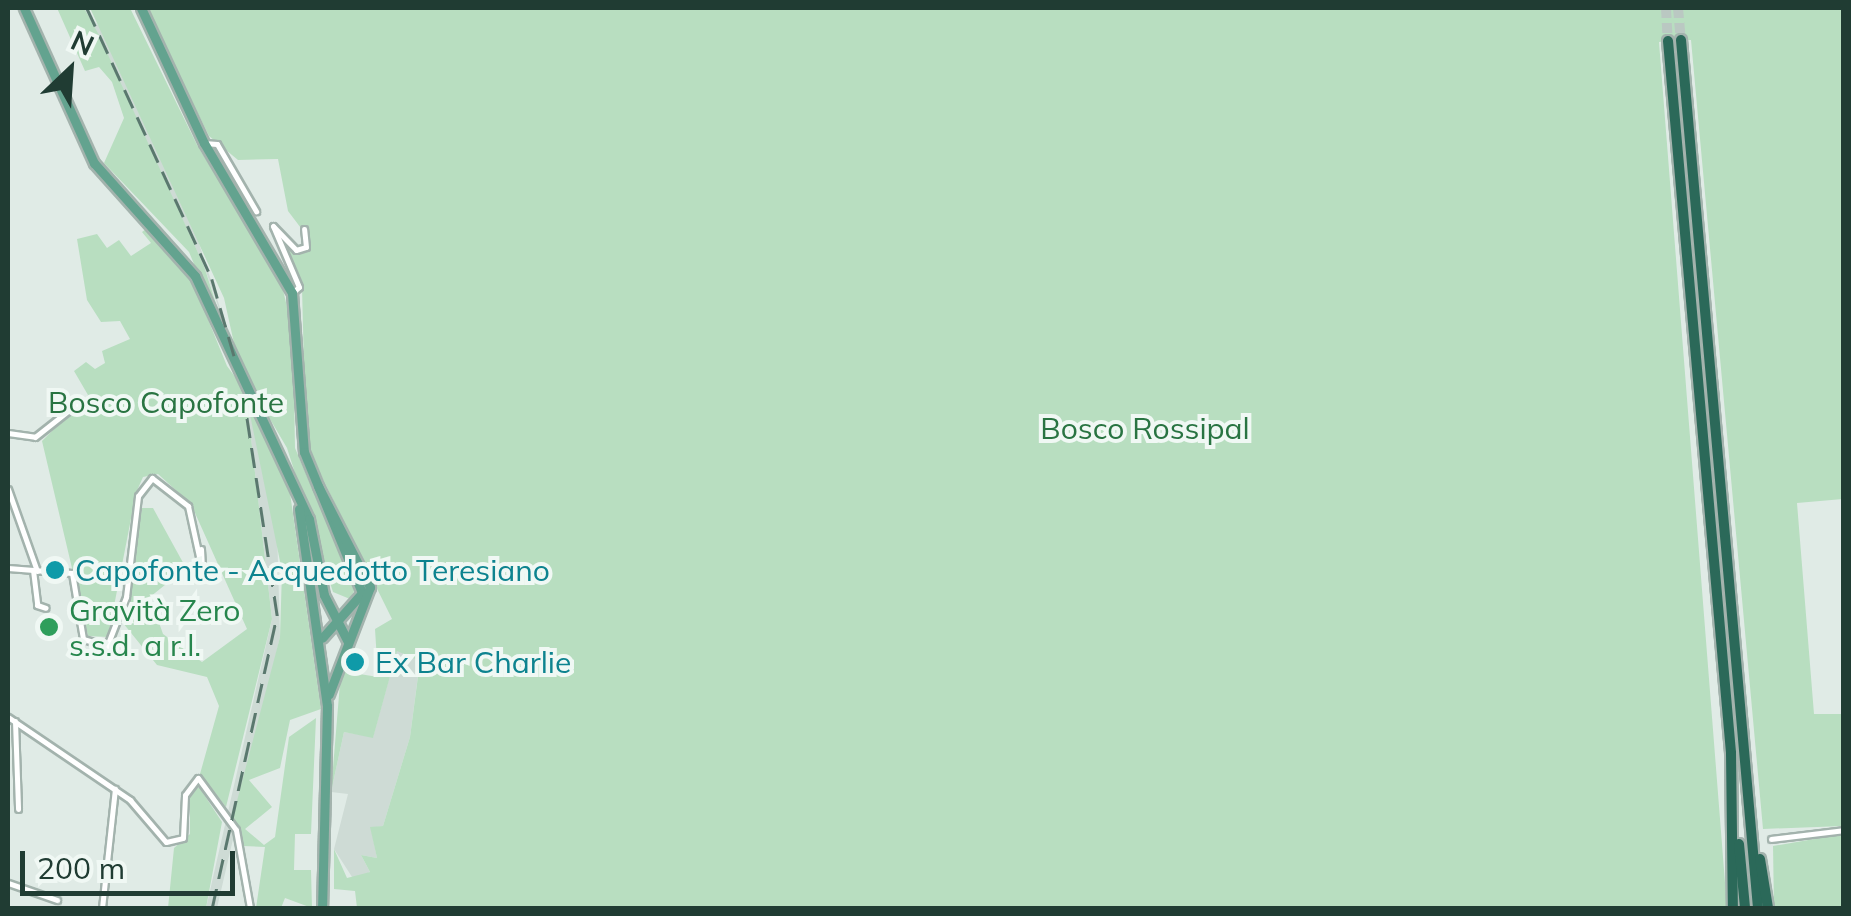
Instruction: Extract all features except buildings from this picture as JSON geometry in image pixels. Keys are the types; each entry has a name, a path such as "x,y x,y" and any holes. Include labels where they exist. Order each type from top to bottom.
{"highway":[{"path":"1668,40 1745,908"},
{"path":"1681,40 1758,908"},
{"path":"1743,744 1768,908"},
{"path":"1732,753 1733,908"}],"main road":[{"path":"24,8 94,163 195,276 296,492 346,640"},
{"path":"141,8 204,143 292,293 309,471 361,605 346,640 327,706"},
{"path":"296,492 322,638 327,706 322,908"},
{"path":"322,572 333,602 361,605"},
{"path":"316,597 337,614"},
{"path":"322,638 337,614 361,605"}],"street":[{"path":"204,143 216,144 256,211"},
{"path":"292,293 299,286 273,226 296,250 306,247 304,229"},
{"path":"8,433 35,437 78,403"},
{"path":"8,568 72,573 83,639 101,648 121,617 146,480 164,482 188,506 201,549"},
{"path":"8,489 35,571 37,604 46,608"},
{"path":"8,717 115,788 172,844 186,832 187,786 200,780 236,830 250,908"},
{"path":"15,721 18,809"},
{"path":"102,908 115,788"},
{"path":"1772,838 1844,830"},
{"path":"8,883 58,900"}],"shaded area":[{"path":"84,8 106,35 194,228 239,366 204,266"},
{"path":"246,395 277,527 280,637 217,908 206,908 272,619"},
{"path":"397,650 420,660 410,737 383,826 371,828 377,858 361,855 370,872 354,880 334,849 348,794 331,792 344,732 373,737"}],"green space":[{"path":"57,8 84,8 99,35 204,266 233,357 189,252 104,163 124,118 112,82 99,67 85,71"},
{"path":"90,8 130,8 197,145 281,281 293,333 295,448 355,589 350,599 333,592 287,448 239,366 224,298"},
{"name":"Bosco Rossipal","path":"146,8 1843,8 1843,499 1797,503 1814,714 1843,714 1843,826 1763,829 1691,40 1668,41 1659,42 1727,908 357,908 355,891 334,889 334,849 347,878 370,872 361,855 377,858 370,827 383,826 410,737 420,661 397,651 373,738 344,732 331,792 341,671 378,677 375,629 392,619 306,445 302,288 276,234 299,253 310,240 288,211 278,159 238,160 209,136"},
{"name":"Bosco Capofonte","path":"150,226 189,273 227,366 250,397 263,421 290,493 321,709 290,720 280,768 249,780 272,807 245,829 264,845 275,837 289,737 316,718 311,834 295,834 294,870 311,870 312,908 285,898 281,908 256,908 265,847 243,846 232,820 280,637 282,571 246,395 272,619 226,807 200,774 219,706 207,677 157,665 123,623 142,508 153,508 186,568 150,597 163,634 202,662 247,629 191,504 158,474 143,477 136,493 108,637 88,636 42,441 88,395 74,371 86,362 95,369 105,363 102,351 130,339 120,321 101,322 87,300 77,239 97,234 107,248 119,240 131,256 151,243 142,232"},
{"path":"199,787 222,822 206,908 168,908 174,848 190,834 190,793"},
{"path":"1843,834 1843,908 1774,908 1773,846"}],"tunnel":[{"path":"1666,8 1668,41"},
{"path":"1678,8 1681,40"}],"railway":[{"path":"87,8 212,279 236,362"},
{"path":"212,908 277,616 243,395"}],"place":[{"name":"Capofonte - Acquedotto Teresiano","path":"55,570"},
{"name":"Gravità Zero s.s.d. a r.l.","path":"49,627"},
{"name":"Ex Bar Charlie","path":"355,662"}]}
